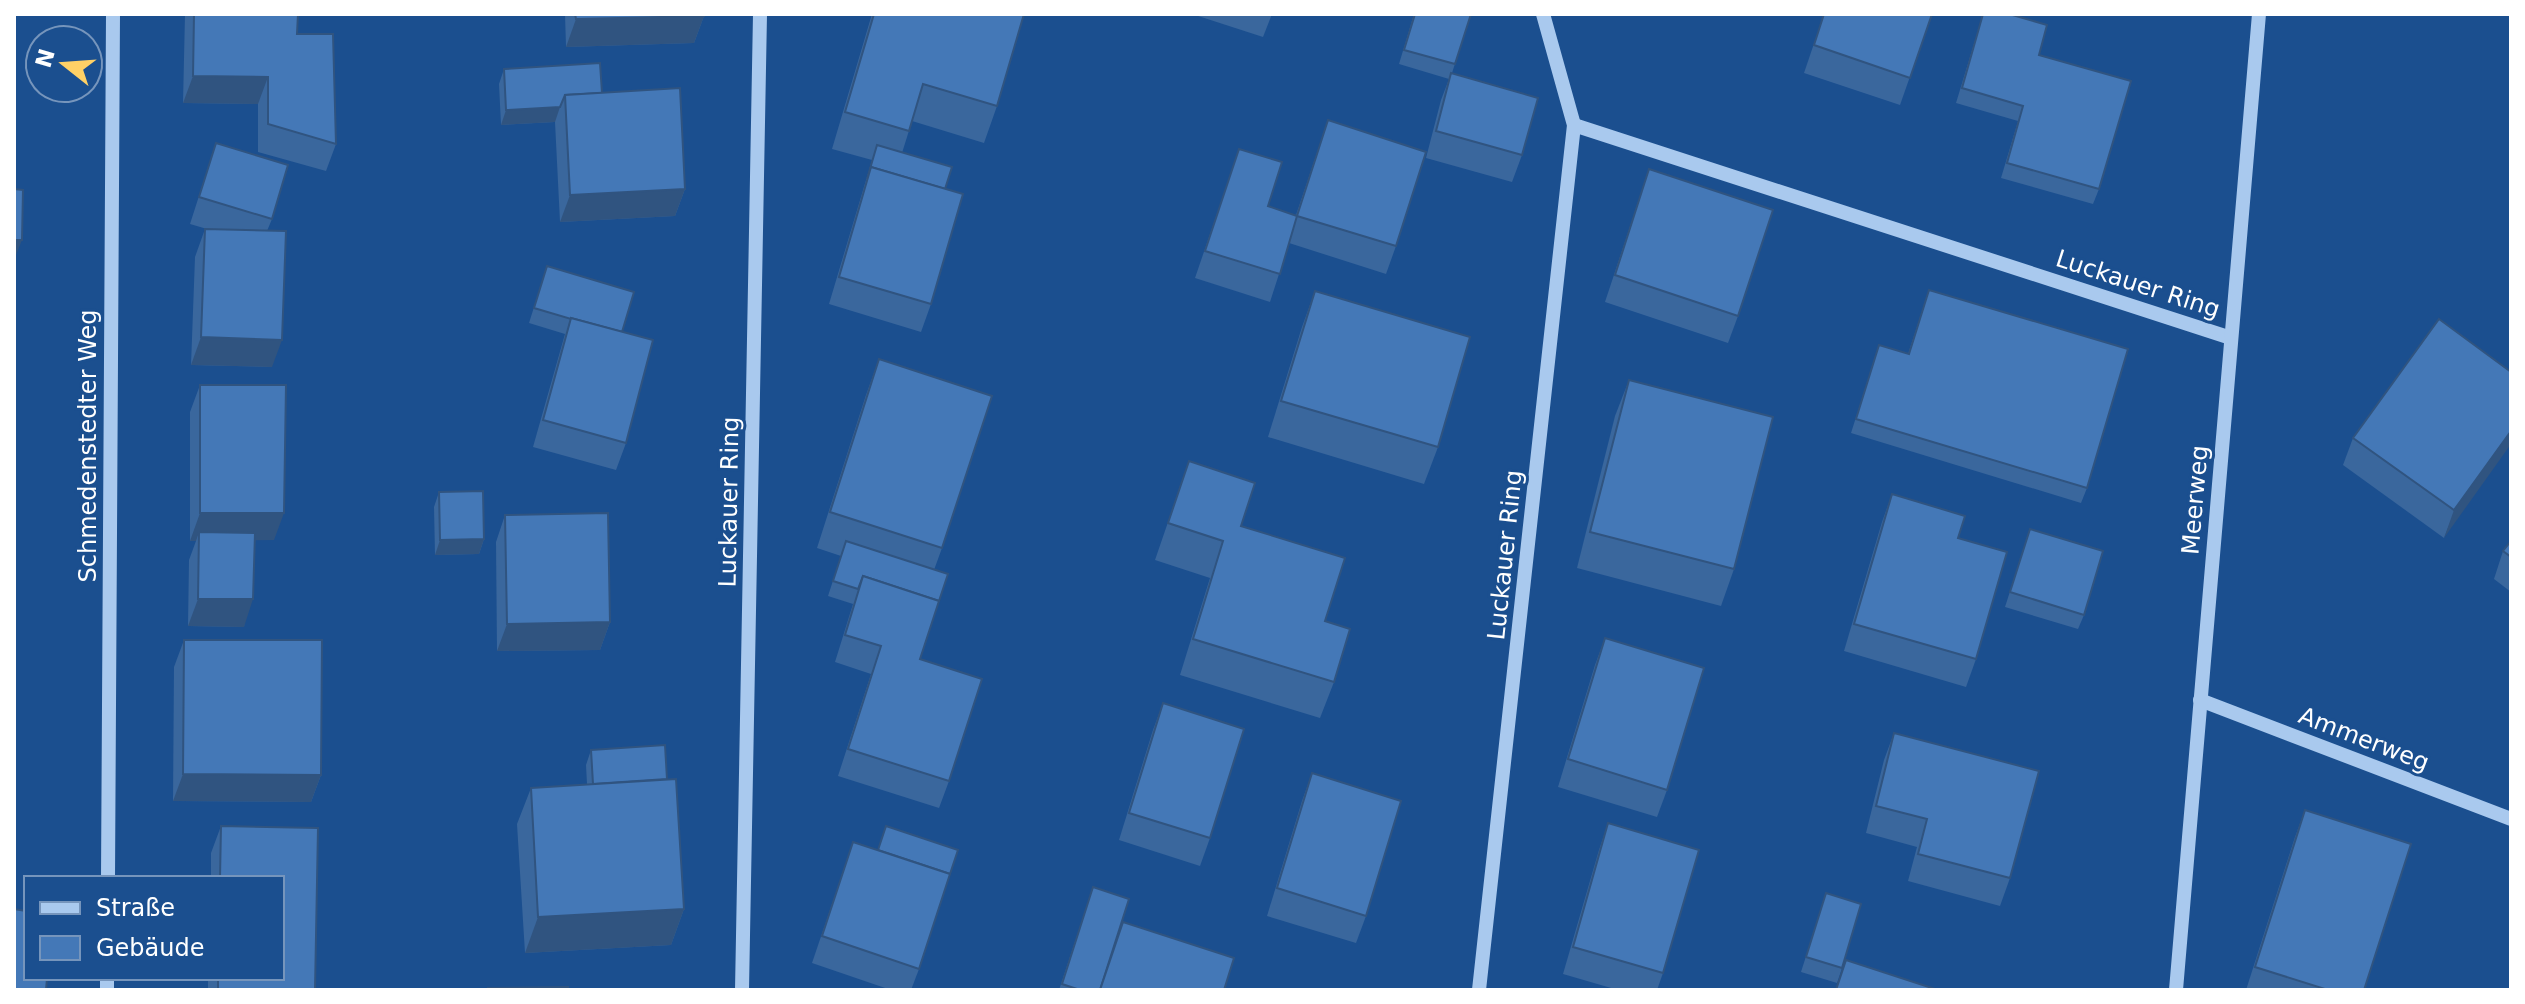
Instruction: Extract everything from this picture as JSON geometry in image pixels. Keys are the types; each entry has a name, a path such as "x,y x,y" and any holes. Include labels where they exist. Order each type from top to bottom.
{"street":[{"name":"Schmedenstedter Weg","path":"108,876 113,14"},
{"name":"Luckauer Ring","path":"742,990 760,14"},
{"name":"Luckauer Ring","path":"1479,990 1574,125 1543,14"},
{"name":"Meerweg","path":"2176,990 2259,14"},
{"name":"Luckauer Ring","path":"1574,125 2231,338"},
{"name":"Ammerweg","path":"2200,700 2511,819"}],"building":[{"path":"194,14 298,14 297,34 333,34 336,144 268,124 268,77 193,76"},
{"path":"575,14 704,14 704,16 576,19"},
{"path":"874,14 1024,14 997,106 923,84 909,131 845,112"},
{"path":"1415,14 1471,14 1455,64 1404,50"},
{"path":"1824,14 1932,14 1910,78 1814,45"},
{"path":"1983,14 2009,14 2047,25 2039,55 2131,81 2099,189 2007,163 2023,106 1962,88"},
{"path":"600,63 602,93 565,95 560,107 506,110 504,69"},
{"path":"1451,73 1538,98 1522,155 1436,131"},
{"path":"680,88 685,189 570,195 565,95"},
{"path":"1328,120 1426,152 1396,246 1297,216"},
{"path":"216,143 288,165 272,219 199,197"},
{"path":"877,145 952,167 945,189 871,167 867,179"},
{"path":"1239,149 1282,162 1268,206 1297,216 1280,274 1205,251"},
{"path":"871,167 963,194 931,304 839,277"},
{"path":"1649,169 1773,210 1738,316 1615,275"},
{"path":"14,189 23,190 22,240 14,240"},
{"path":"205,229 286,231 282,340 201,337"},
{"path":"547,266 634,292 622,332 534,308"},
{"path":"1929,290 2128,349 2087,488 1856,419 1879,345 1909,354"},
{"path":"1315,291 1470,337 1438,447 1281,401"},
{"path":"571,318 653,340 626,443 543,420"},
{"path":"2439,319 2511,372 2511,431 2454,510 2353,438"},
{"path":"879,359 992,396 942,548 830,512"},
{"path":"1629,380 1773,417 1734,569 1590,532"},
{"path":"200,385 286,385 284,513 200,513"},
{"path":"1189,461 1255,483 1241,526 1345,558 1325,621 1350,629 1334,682 1193,639 1223,541 1168,523"},
{"path":"483,491 484,539 440,540 439,492"},
{"path":"1892,494 1965,516 1958,538 2007,552 1976,659 1854,624"},
{"path":"608,513 610,622 507,624 505,515"},
{"path":"2030,529 2103,551 2084,615 2010,592"},
{"path":"199,532 255,533 253,599 198,599"},
{"path":"846,541 948,574 939,601 863,576 858,589 833,581"},
{"path":"2511,541 2511,557 2503,551"},
{"path":"863,576 939,601 920,659 982,679 949,781 848,749 881,646 845,635"},
{"path":"1605,638 1704,668 1667,790 1568,759"},
{"path":"184,640 322,640 321,775 183,774"},
{"path":"1163,703 1244,729 1210,838 1129,813"},
{"path":"1894,733 2039,771 2010,878 1918,854 1927,819 1876,806"},
{"path":"665,745 667,779 593,784 591,750"},
{"path":"1312,773 1401,801 1366,916 1277,888"},
{"path":"676,779 684,909 538,917 531,788"},
{"path":"2305,810 2411,844 2364,990 2328,990 2255,967"},
{"path":"1608,823 1699,850 1663,973 1573,947"},
{"path":"221,826 318,828 315,990 218,990 218,980 284,980 284,876 220,876"},
{"path":"886,826 958,850 950,874 878,850"},
{"path":"853,842 950,874 919,969 822,936"},
{"path":"1093,887 1129,899 1100,990 1080,990 1062,984"},
{"path":"1826,893 1861,904 1842,968 1806,957"},
{"path":"14,909 24,911 24,980 47,980 46,990 14,990"},
{"path":"1123,922 1234,958 1224,990 1100,990"},
{"path":"1846,960 1938,990 1836,990"},
{"path":"568,987 568,990 488,990 488,988"}]}
